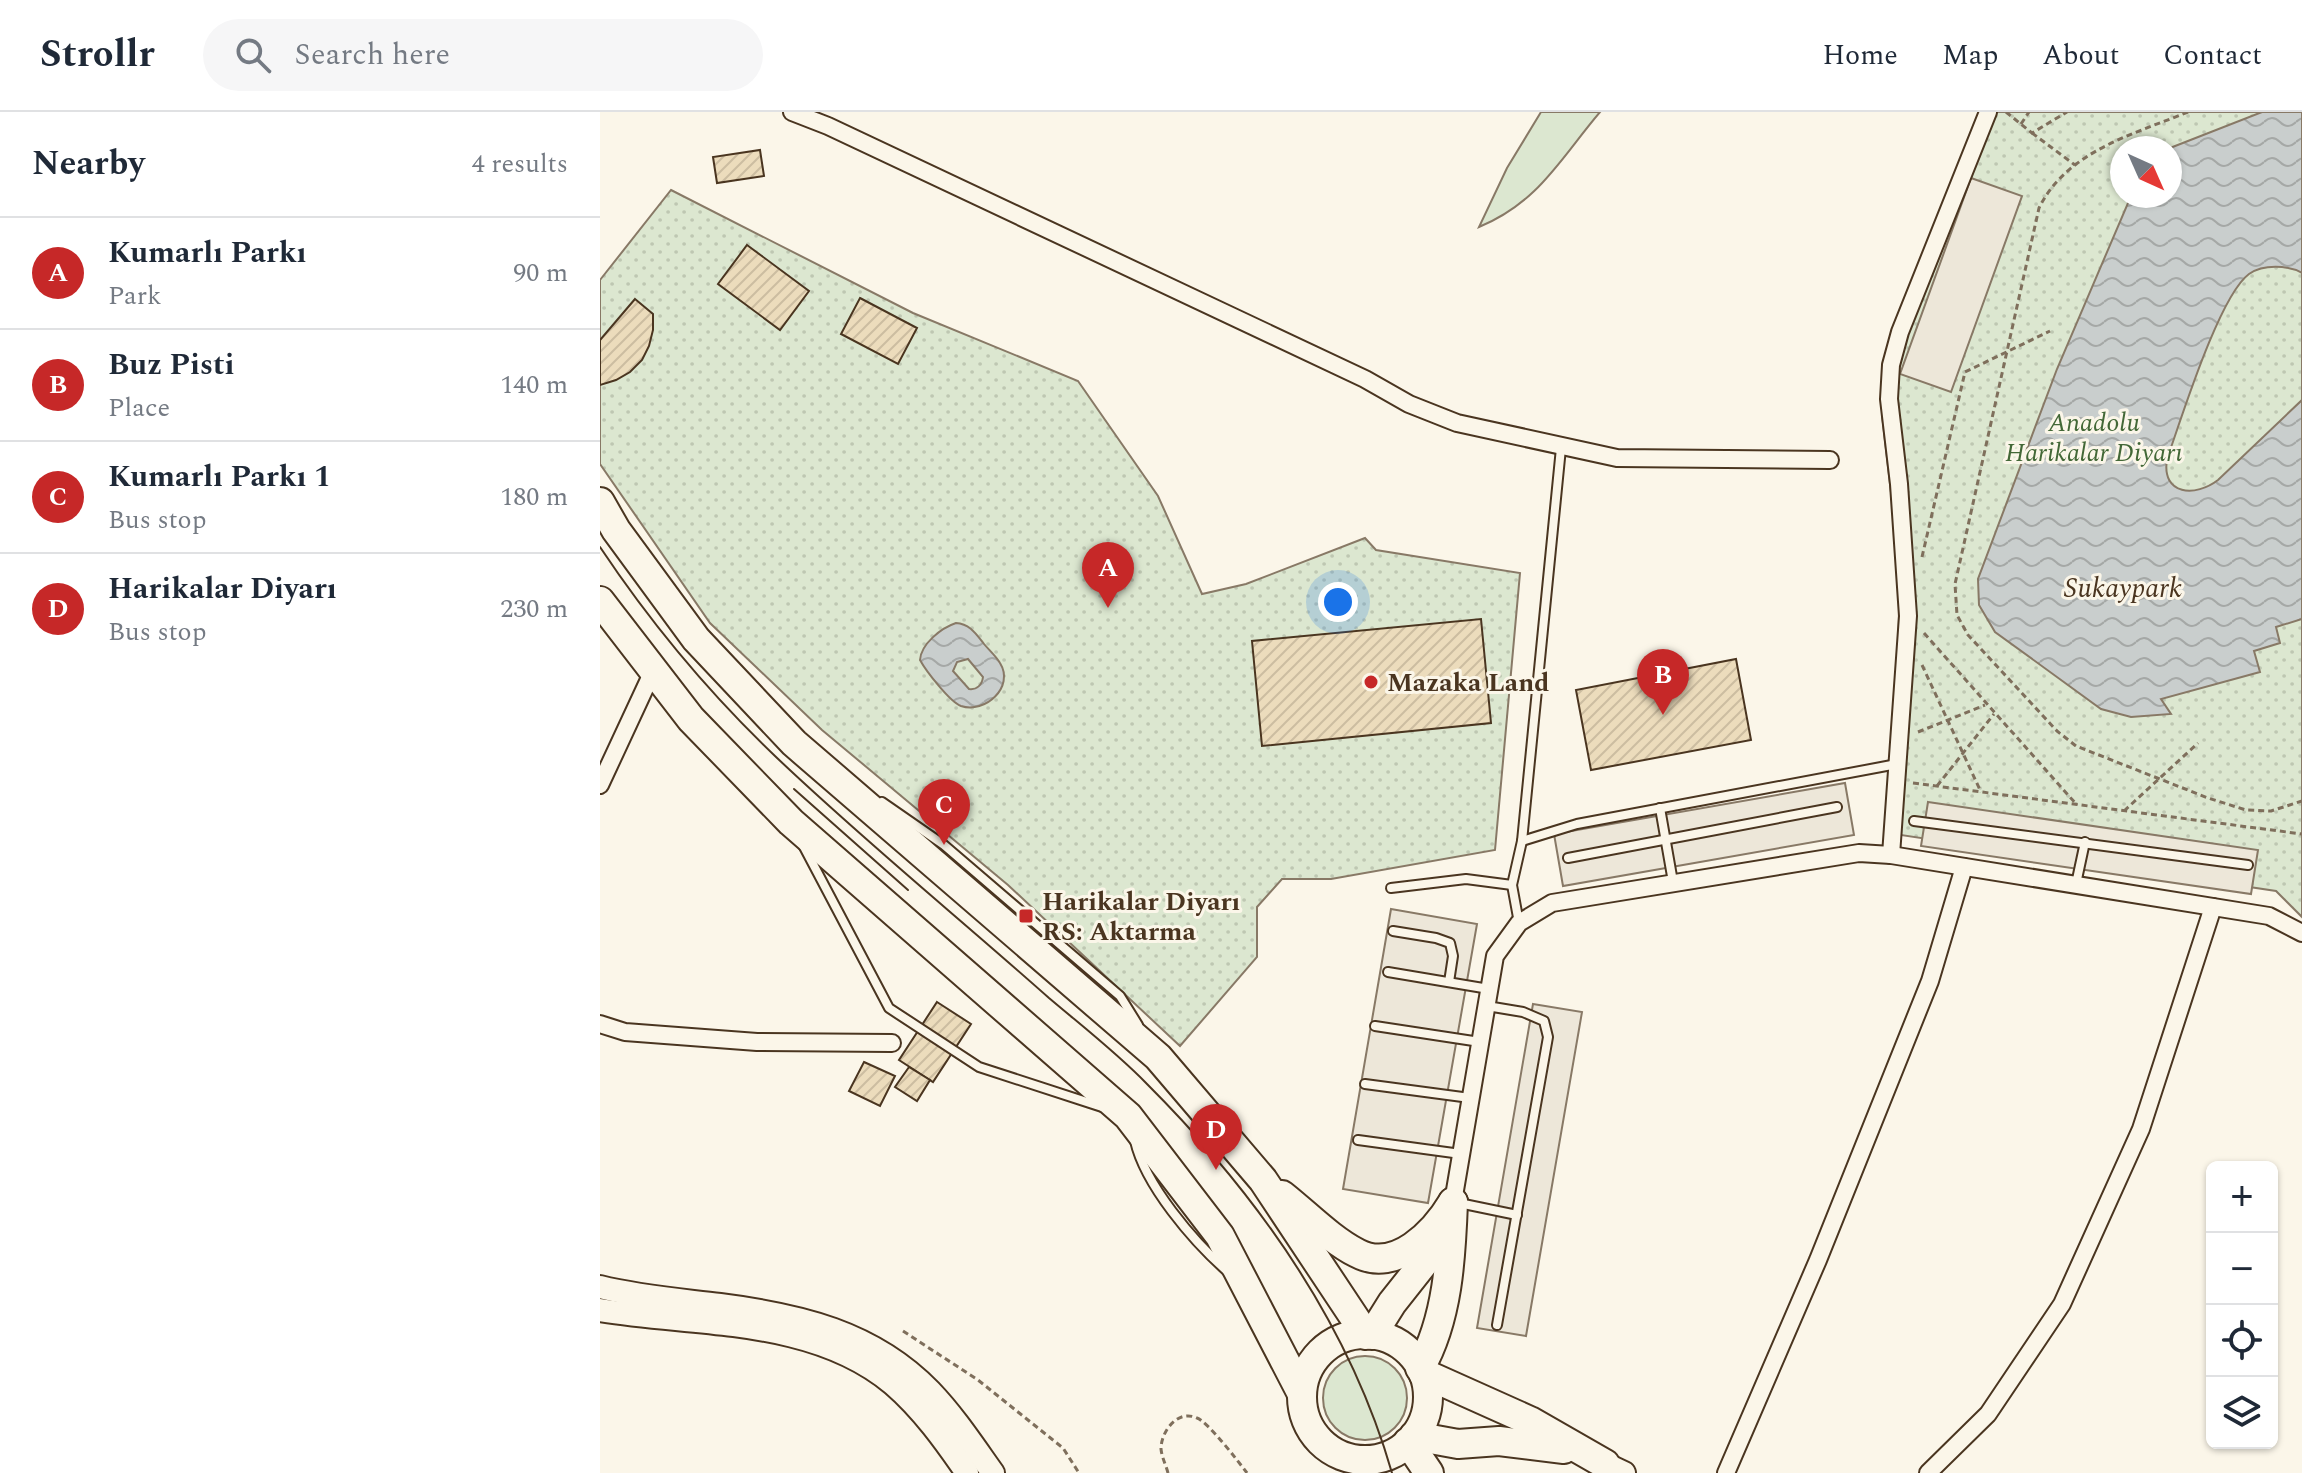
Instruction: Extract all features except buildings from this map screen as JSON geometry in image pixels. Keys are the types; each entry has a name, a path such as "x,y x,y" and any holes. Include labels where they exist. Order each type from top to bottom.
{"highway":[{"path":"600,502 616,530 696,639 794,743 1158,1057 1263,1180 1369,1335"},
{"path":"600,601 691,719 791,822 1128,1116 1220,1236 1302,1394"},
{"path":"1263,1180 1354,1252 1371,1258 1391,1257 1412,1247 1434,1229 1453,1202"},
{"path":"1369,1335 1430,1255 1453,1202"},
{"path":"1422,1371 1432,1348 1444,1297 1453,1202"},
{"path":"1314,1434 1333,1451 1356,1460 1387,1456 1411,1439 1424,1420 1428,1401 1422,1371 1407,1351 1396,1343 1369,1335 1337,1341 1321,1353 1308,1372 1302,1394 1303,1408 1328,1473"},
{"path":"1422,1371 1530,1421 1615,1468"},
{"path":"1411,1439 1458,1444 1499,1441 1543,1444 1615,1468"},
{"path":"1411,1439 1429,1473"}],"street":[{"path":"792,112 856,139 1351,372 1432,415 1561,448 1617,458 1830,460"},
{"path":"1891,855 1908,624 1899,484 1889,399 1891,365 1900,332 1988,112"},
{"path":"600,785 653,671"},
{"path":"1453,1202 1495,956 1519,923 1540,909 1564,900 1859,853 1891,855 2269,916 2302,933"},
{"path":"1726,1473 1818,1260 1930,981 1964,867"},
{"path":"1928,1473 1988,1414 2062,1304 2141,1129 2213,907"},
{"path":"600,1024 625,1032 757,1042 892,1043"},
{"path":"600,1287 636,1296 798,1318 856,1337 903,1367 930,1391 993,1473"},
{"path":"600,1310 747,1328 812,1341 849,1355 891,1383 924,1415 967,1473"}],"lane":[{"path":"1519,923 1512,885 1522,841 1561,448"},
{"path":"1522,841 1577,824 1897,763"},
{"path":"1568,858 1837,807"},
{"path":"1660,808 1673,882"},
{"path":"1914,821 2248,865"},
{"path":"791,822 889,1008 979,1067 1128,1116"},
{"path":"2076,885 2085,842"},
{"path":"1391,888 1466,879 1512,885"},
{"path":"1393,931 1450,943 1453,956 1449,982"},
{"path":"1388,972 1449,982 1544,1021 1548,1037 1497,1325"},
{"path":"1375,1026 1480,1042"},
{"path":"1365,1084 1471,1098"},
{"path":"1358,1140 1461,1154"},
{"path":"1453,1202 1517,1215"}],"path":[{"path":"2006,112 2075,165"},
{"path":"2021,124 2029,112"},
{"path":"2032,133 2067,112"},
{"path":"2188,112 2106,145 2075,165 2051,187 2039,208 1955,584 1957,615 1968,635 2076,746 2227,805 2258,812 2280,809 2302,801"},
{"path":"1919,570 1965,372 2050,331"},
{"path":"1908,624 1987,704 2077,805"},
{"path":"1908,624 1947,720 1981,792"},
{"path":"1899,739 1987,704"},
{"path":"1937,786 1994,713"},
{"path":"2124,811 2198,743"},
{"path":"1896,781 2302,834"},
{"path":"903,1331 978,1380 1063,1448 1079,1473"},
{"path":"1168,1473 1161,1452 1163,1436 1176,1419 1188,1416 1200,1419 1247,1473"}],"green space":[{"path":"1541,112 1600,112 1533,192 1500,217 1479,227 1507,168"},
{"name":"Anadolu Harikalar Diyarı","path":"1985,112 2302,112 2302,917 2276,891 1894,834 1900,570 1882,415 1954,190"},
{"path":"671,190 913,313 1078,381 1158,496 1202,594 1246,584 1365,538 1376,550 1520,573 1495,850 1331,879 1282,879 1257,907 1257,957 1180,1046 1008,885 822,730 710,623 600,464 600,280"},
{"path":"1357,1356 1373,1356 1389,1363 1400,1374 1407,1398 1404,1414 1395,1428 1373,1440 1357,1440 1341,1433 1330,1422 1323,1406 1323,1390 1330,1374 1341,1363"}],"shaded area":[{"path":"1971,178 2022,196 1951,392 1900,374"},
{"path":"1845,783 1854,835 1563,886 1554,834"},
{"path":"1928,802 2258,850 2251,894 1921,846"},
{"path":"1391,909 1477,924 1428,1203 1343,1189"},
{"path":"1533,1004 1582,1012 1526,1336 1477,1328"}],"water":[{"name":"Sukaypark","path":"2262,112 2302,112 2302,273 2283,267 2261,268 2249,274 2237,287 2202,360 2167,459 2167,471 2169,480 2182,490 2191,491 2209,485 2302,400 2302,619 2276,627 2280,643 2254,651 2260,672 2161,699 2171,714 2131,717 2101,709 1995,632 1979,605 1978,579 2057,369 2126,208 2182,208 2182,143"},
{"path":"961,624 972,630 997,658 1004,672 1001,689 979,706 956,703 920,660 928,643 950,625","holes":["968,659 983,677 979,686 969,689 953,671 957,662"]}],"tram line":[{"path":"600,547 682,656 751,732 876,848 1124,1061 1225,1170 1261,1215 1324,1313 1351,1364 1374,1418 1392,1473"},
{"path":"794,789 908,890"}],"place":[{"name":"Kumarlı Parkı","path":"1108,608"},
{"name":"Mazaka Land","path":"1371,682"},
{"name":"Buz Pisti","path":"1663,715"},
{"name":"Kumarlı Parkı 1","path":"944,845"},
{"name":"Harikalar Diyarı RS: Aktarma","path":"1026,916"},
{"name":"Harikalar Diyarı","path":"1216,1170"}]}
